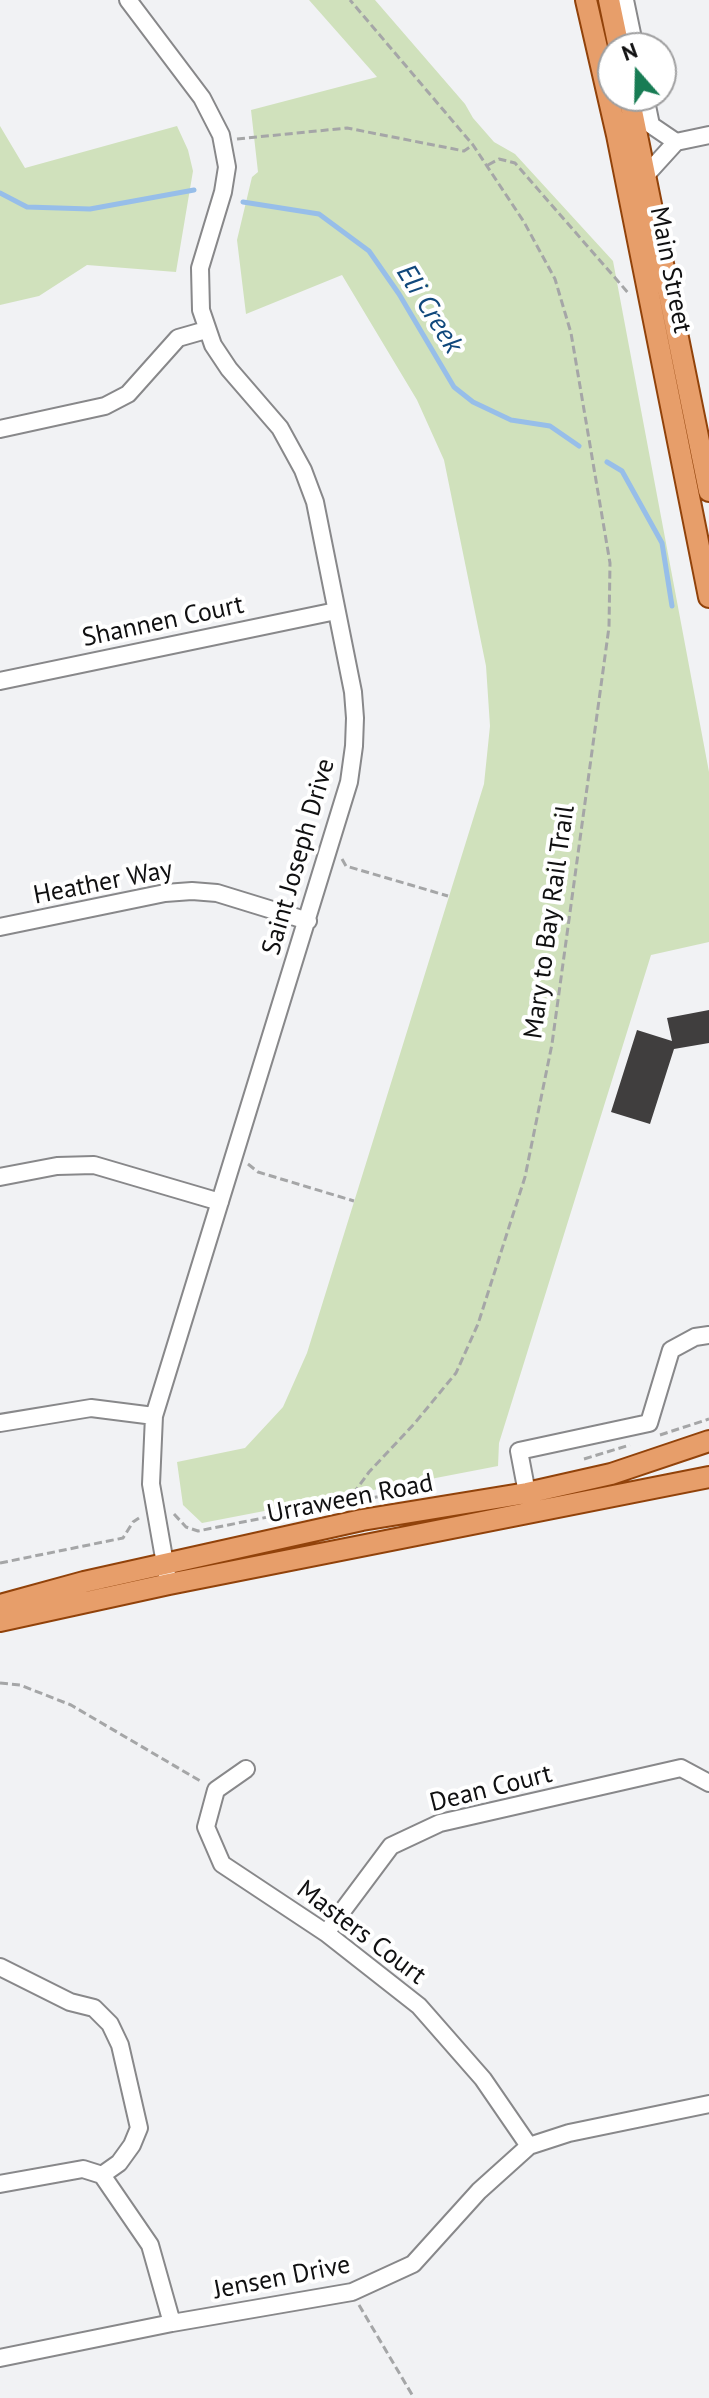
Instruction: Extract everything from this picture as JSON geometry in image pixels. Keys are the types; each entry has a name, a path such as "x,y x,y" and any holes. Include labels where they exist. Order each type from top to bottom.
{"main road":[{"name":"Main Street","path":"586,0 617,135 709,597"},
{"path":"609,0 616,32"},
{"name":"Main Street","path":"633,112 709,491"},
{"name":"Urraween Road","path":"0,1621 362,1520 527,1493 611,1474 707,1441"},
{"name":"Urraween Road","path":"0,1605 84,1582 167,1574 709,1477"}],"street":[{"name":"Saint Joseph Drive","path":"128,0 202,98 221,135 227,167 223,192 200,268 201,310 213,345 229,369 280,428 303,470 315,502 353,692 354,746 349,782 154,1416 151,1484 167,1574"},
{"path":"625,0 632,32"},
{"path":"641,148 651,125 648,112"},
{"path":"651,125 676,142"},
{"path":"646,175 676,142 709,135"},
{"path":"0,429 105,406 128,394 178,338 206,330"},
{"name":"Shannen Court","path":"0,681 336,611"},
{"name":"Heather Way","path":"0,927 165,893 192,891 217,893 308,921"},
{"path":"0,1177 57,1166 94,1165 220,1202"},
{"path":"527,1493 519,1451 649,1423 671,1350 695,1337 709,1335"},
{"path":"0,1423 91,1408 154,1416"},
{"name":"Dean Court","path":"326,1933 391,1846 440,1823 681,1768 709,1783"},
{"path":"216,1790 246,1769"},
{"name":"Masters Court","path":"216,1790 206,1827 222,1864 326,1933 419,2006 483,2079 529,2146"},
{"path":"0,1967 70,2002 94,2008 110,2024 120,2045 139,2128 119,2163 102,2175"},
{"name":"Jensen Drive","path":"0,2358 172,2323 352,2292 413,2264 479,2191 529,2146 569,2133 709,2104"},
{"path":"0,2184 83,2169 102,2175 150,2245 172,2323"}],"path":[{"name":"Mary to Bay Rail Trail","path":"156,1515 173,1513 186,1527 198,1531 348,1501 369,1472 456,1373 478,1324 525,1177 552,1044 609,627 610,563 564,301 542,252 488,165 350,0"},
{"path":"233,140 347,128 464,151 473,145"},
{"path":"488,165 499,159 515,163 629,294"},
{"path":"328,853 339,857 346,866 448,896"},
{"path":"234,1157 245,1161 258,1172 354,1201"},
{"path":"0,1563 123,1538 136,1520 156,1515"},
{"path":"0,1683 20,1685 71,1705 216,1790"},
{"path":"352,2292 414,2398"}],"green space":[{"path":"309,0 375,0 494,142 515,154 613,261 709,772 709,942 651,955 499,1443 498,1466 202,1523 183,1505 177,1462 245,1448 283,1407 307,1353 484,784 490,726 486,666 444,460 417,400 342,275 246,314 237,240 252,177 258,172 251,110 377,77"},
{"path":"0,126 25,168 177,126 193,171 176,272 87,265 39,296 0,305"}],"building":[{"path":"709,1010 709,1043 674,1049 650,1124 611,1112 637,1030 672,1041 667,1018"}],"waterway":[{"name":"Eli Creek","path":"0,193 27,207 90,209 194,190"},
{"name":"Eli Creek","path":"243,202 319,214 369,251 399,294 454,387 473,402 511,420 550,426 579,446"},
{"name":"Eli Creek","path":"607,462 622,471 662,543 672,606"}]}
